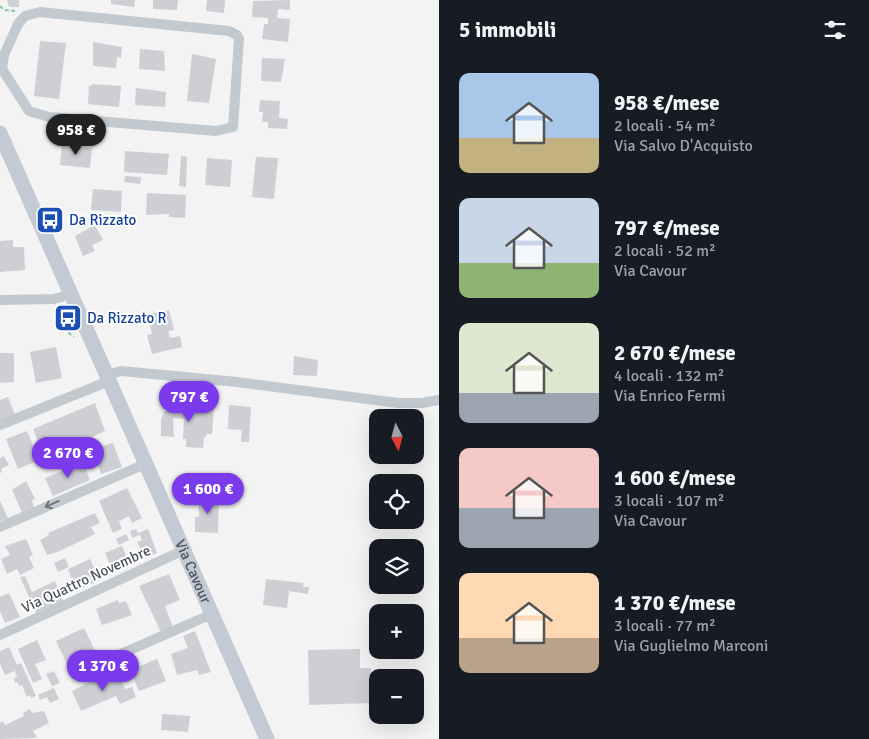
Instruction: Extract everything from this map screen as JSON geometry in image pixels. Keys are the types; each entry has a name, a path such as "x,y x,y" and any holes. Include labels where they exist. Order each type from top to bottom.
{"main road":[{"name":"Via Cavour","path":"0,133 268,739"}],"street":[{"path":"32,12 229,31 237,35 239,39 233,127 216,132 35,114 29,111 1,69 4,55 18,24 32,12"},
{"path":"0,300 54,298 70,294"},
{"path":"0,425 121,371 237,382 398,403 422,403 439,400"},
{"path":"0,527 145,464"},
{"name":"Via Quattro Novembre","path":"0,635 184,550"},
{"path":"114,657 212,614"}],"building":[{"path":"7,0 19,0 19,7 9,7"},
{"path":"111,0 135,0 134,7 111,4"},
{"path":"153,0 178,0 177,10 153,9"},
{"path":"207,0 225,0 224,13 206,11"},
{"path":"290,0 290,10 278,9 277,18 290,19 288,42 262,39 264,24 268,24 268,18 252,17 253,1"},
{"path":"40,41 66,43 59,99 34,96"},
{"path":"93,42 122,47 121,58 117,57 116,68 93,66"},
{"path":"140,49 164,51 165,71 139,69"},
{"path":"192,54 216,59 209,103 187,101"},
{"path":"262,58 285,59 281,82 261,81"},
{"path":"92,84 121,86 119,107 88,104 89,86 92,86"},
{"path":"136,88 166,92 165,107 135,105"},
{"path":"260,100 280,101 279,118 288,119 287,129 268,128 268,122 262,122 263,112 259,112"},
{"path":"62,145 92,148 90,168 60,165"},
{"path":"125,151 169,154 167,175 124,172"},
{"path":"181,156 187,157 186,187 179,186"},
{"path":"256,157 278,158 274,199 252,197"},
{"path":"207,158 232,160 230,187 205,185"},
{"path":"125,176 141,177 140,184 124,182"},
{"path":"93,189 122,191 121,212 91,210"},
{"path":"147,193 186,195 185,218 169,217 169,214 146,215"},
{"path":"95,225 103,240 92,245 95,251 83,256 75,236"},
{"path":"13,240 13,247 24,247 25,270 0,272 0,241"},
{"path":"169,310 174,330 168,331 170,338 180,336 182,347 152,354 147,335 152,334 148,314"},
{"path":"56,347 62,378 36,383 30,352"},
{"path":"0,353 14,353 14,382 0,383"},
{"path":"294,356 318,360 317,376 293,375"},
{"path":"8,397 15,415 0,421 0,400"},
{"path":"95,403 105,431 90,438 94,446 87,449 84,441 45,457 33,429"},
{"path":"167,405 214,406 212,434 206,434 206,437 204,437 203,448 186,447 186,439 183,439 184,419 173,418 174,437 161,436 161,420 164,411 167,411"},
{"path":"229,405 251,407 249,442 241,442 242,430 228,429"},
{"path":"27,431 39,460 18,469 6,439"},
{"path":"113,443 122,467 101,474 93,449"},
{"path":"4,456 9,465 1,469 2,472 0,473 0,458"},
{"path":"83,462 90,480 53,496 45,478"},
{"path":"182,474 199,474 200,492 183,493"},
{"path":"26,481 35,499 32,500 34,507 22,512 12,490"},
{"path":"127,488 142,518 132,523 129,516 119,521 122,529 113,533 99,501"},
{"path":"209,496 219,496 218,533 195,532 195,517 199,517 198,498 209,498"},
{"path":"0,501 8,518 0,521"},
{"path":"95,513 100,523 91,527 95,534 60,551 47,555 40,540 49,535 48,533"},
{"path":"136,529 138,533 148,529 157,553 145,558 137,542 142,540 140,535 132,538 130,531"},
{"path":"126,534 129,540 119,545 116,539"},
{"path":"26,539 33,555 29,557 34,568 20,575 17,569 7,574 1,559 10,555 5,546"},
{"path":"122,546 130,565 113,573 105,553"},
{"path":"65,558 69,567 58,572 54,563"},
{"path":"90,559 100,580 76,591 68,569"},
{"path":"169,574 180,600 165,606 173,627 161,632 139,586"},
{"path":"25,576 32,592 55,581 63,601 36,613 20,577"},
{"path":"266,579 304,583 303,587 309,587 308,594 289,591 287,608 263,605"},
{"path":"9,593 20,617 5,623 0,611 0,597"},
{"path":"118,600 119,603 126,601 132,615 102,625 96,609"},
{"path":"84,628 97,655 69,668 56,641"},
{"path":"195,631 211,672 199,675 197,670 177,675 171,654 188,648 183,636"},
{"path":"37,640 46,660 35,664 42,679 33,683 18,649"},
{"path":"9,647 17,665 21,663 36,696 31,698 30,695 27,697 22,685 19,686 17,682 15,683 14,678 17,677 15,671 5,675 0,664 0,651"},
{"path":"360,649 360,668 371,668 369,669 369,703 309,705 308,650"},
{"path":"157,659 166,681 139,691 130,670"},
{"path":"54,671 60,683 52,686 46,674"},
{"path":"118,673 125,689 132,687 136,697 120,704 116,696 81,711 72,691 104,675 105,678"},
{"path":"54,688 59,699 50,703 47,697 40,700 38,695"},
{"path":"30,709 32,713 44,711 49,723 33,731 37,738 0,739 0,723 3,721 5,725 24,716 23,713"},
{"path":"162,714 190,716 188,732 161,730"}],"place":[{"name":"Da Rizzato","path":"50,220"},
{"name":"Da Rizzato R","path":"68,318"}]}
